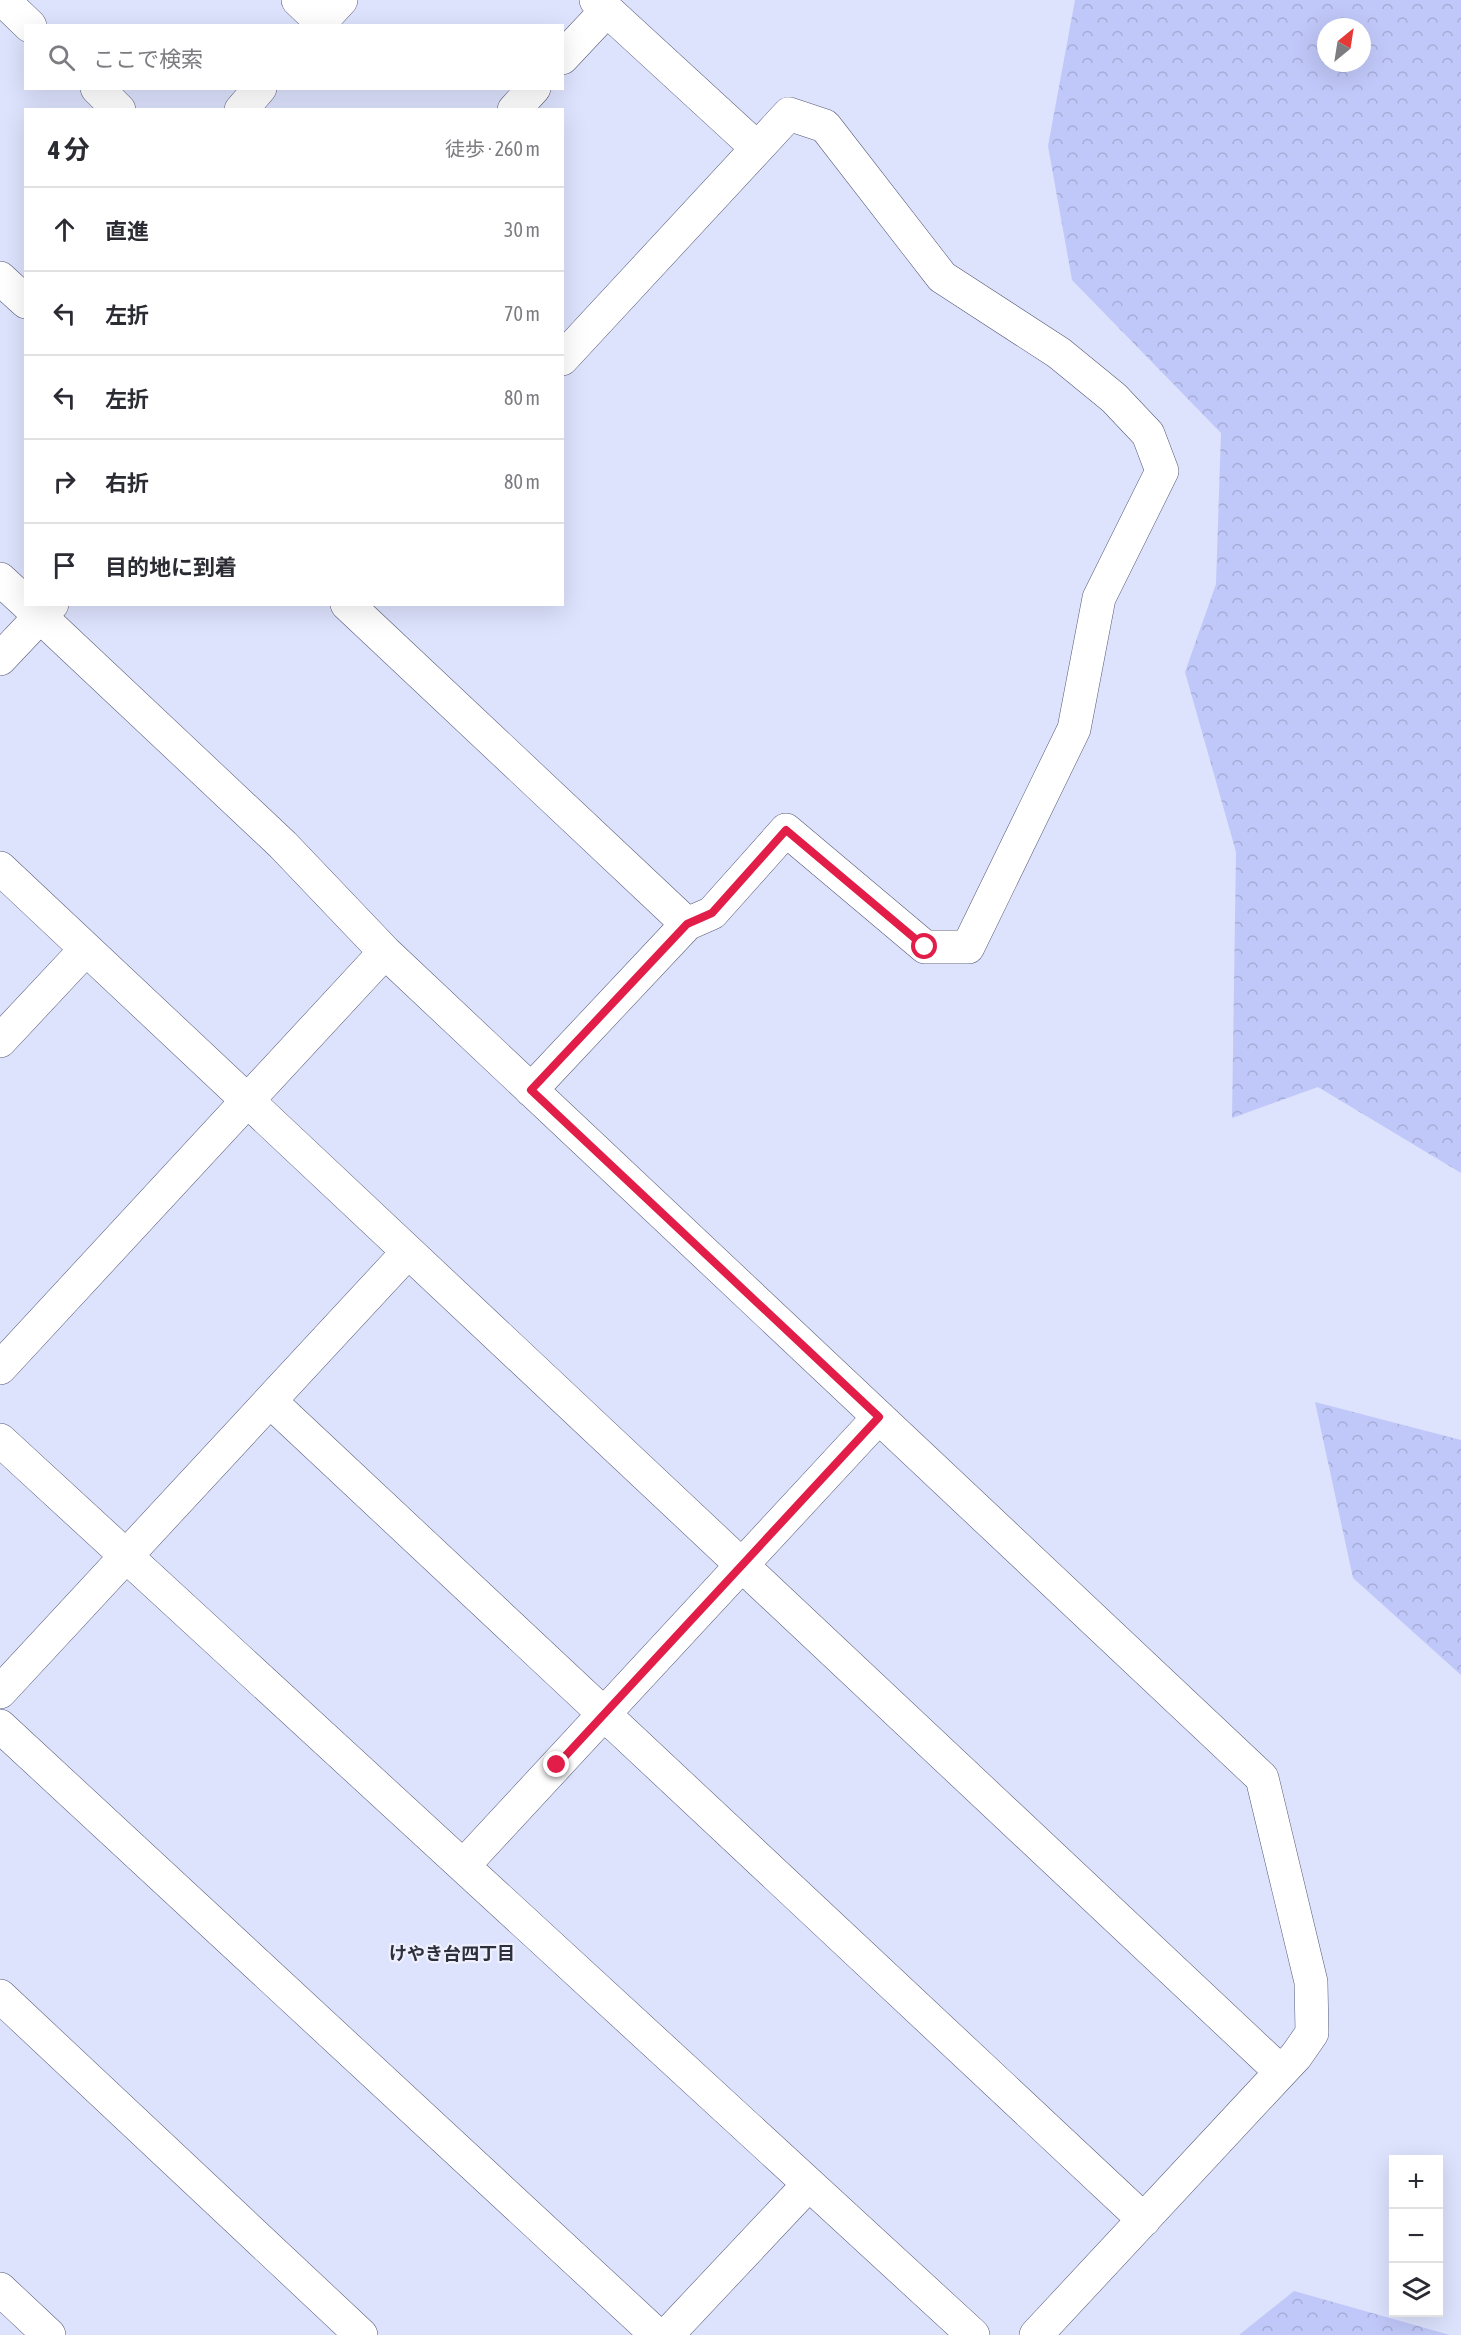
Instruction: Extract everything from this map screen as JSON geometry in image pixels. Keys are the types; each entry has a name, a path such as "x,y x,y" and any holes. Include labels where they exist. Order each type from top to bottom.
{"street":[{"path":"3,0 28,24"},
{"path":"564,55 601,5 756,148"},
{"path":"99,90 117,108"},
{"path":"243,108 258,90"},
{"path":"516,108 532,90"},
{"path":"531,1090 687,924 712,913 786,830 925,947 968,947 1074,729 1100,598 1162,471 1148,434 1114,398 1059,353 942,276 825,126 789,114 564,357"},
{"path":"0,278 24,300"},
{"path":"0,579 24,598"},
{"path":"349,606 687,924"},
{"path":"0,659 36,607 283,845 385,952 1262,1778 1311,1982 1312,2033 1296,2056 1036,2335"},
{"path":"0,868 1281,2072"},
{"path":"0,1041 86,949"},
{"path":"0,1368 385,952"},
{"path":"0,1692 408,1252"},
{"path":"270,1401 1144,2220"},
{"path":"463,1866 879,1417"},
{"path":"0,1440 974,2335"},
{"path":"0,1726 657,2335"},
{"path":"0,1996 361,2335"},
{"path":"667,2335 809,2184"},
{"path":"0,2289 49,2335"}],"green space":[{"path":"1075,0 1461,0 1461,1173 1318,1087 1232,1118 1236,852 1185,672 1216,584 1221,433 1072,280 1048,146"},
{"path":"1315,1402 1461,1440 1461,1675 1353,1578"},
{"path":"1294,2291 1450,2335 1239,2335"}],"district":[{"name":"けやき台四丁目","path":"452,1954"}],"route":[{"path":"557,1765 879,1417 531,1090 687,924 712,913 786,830 925,947"}]}
